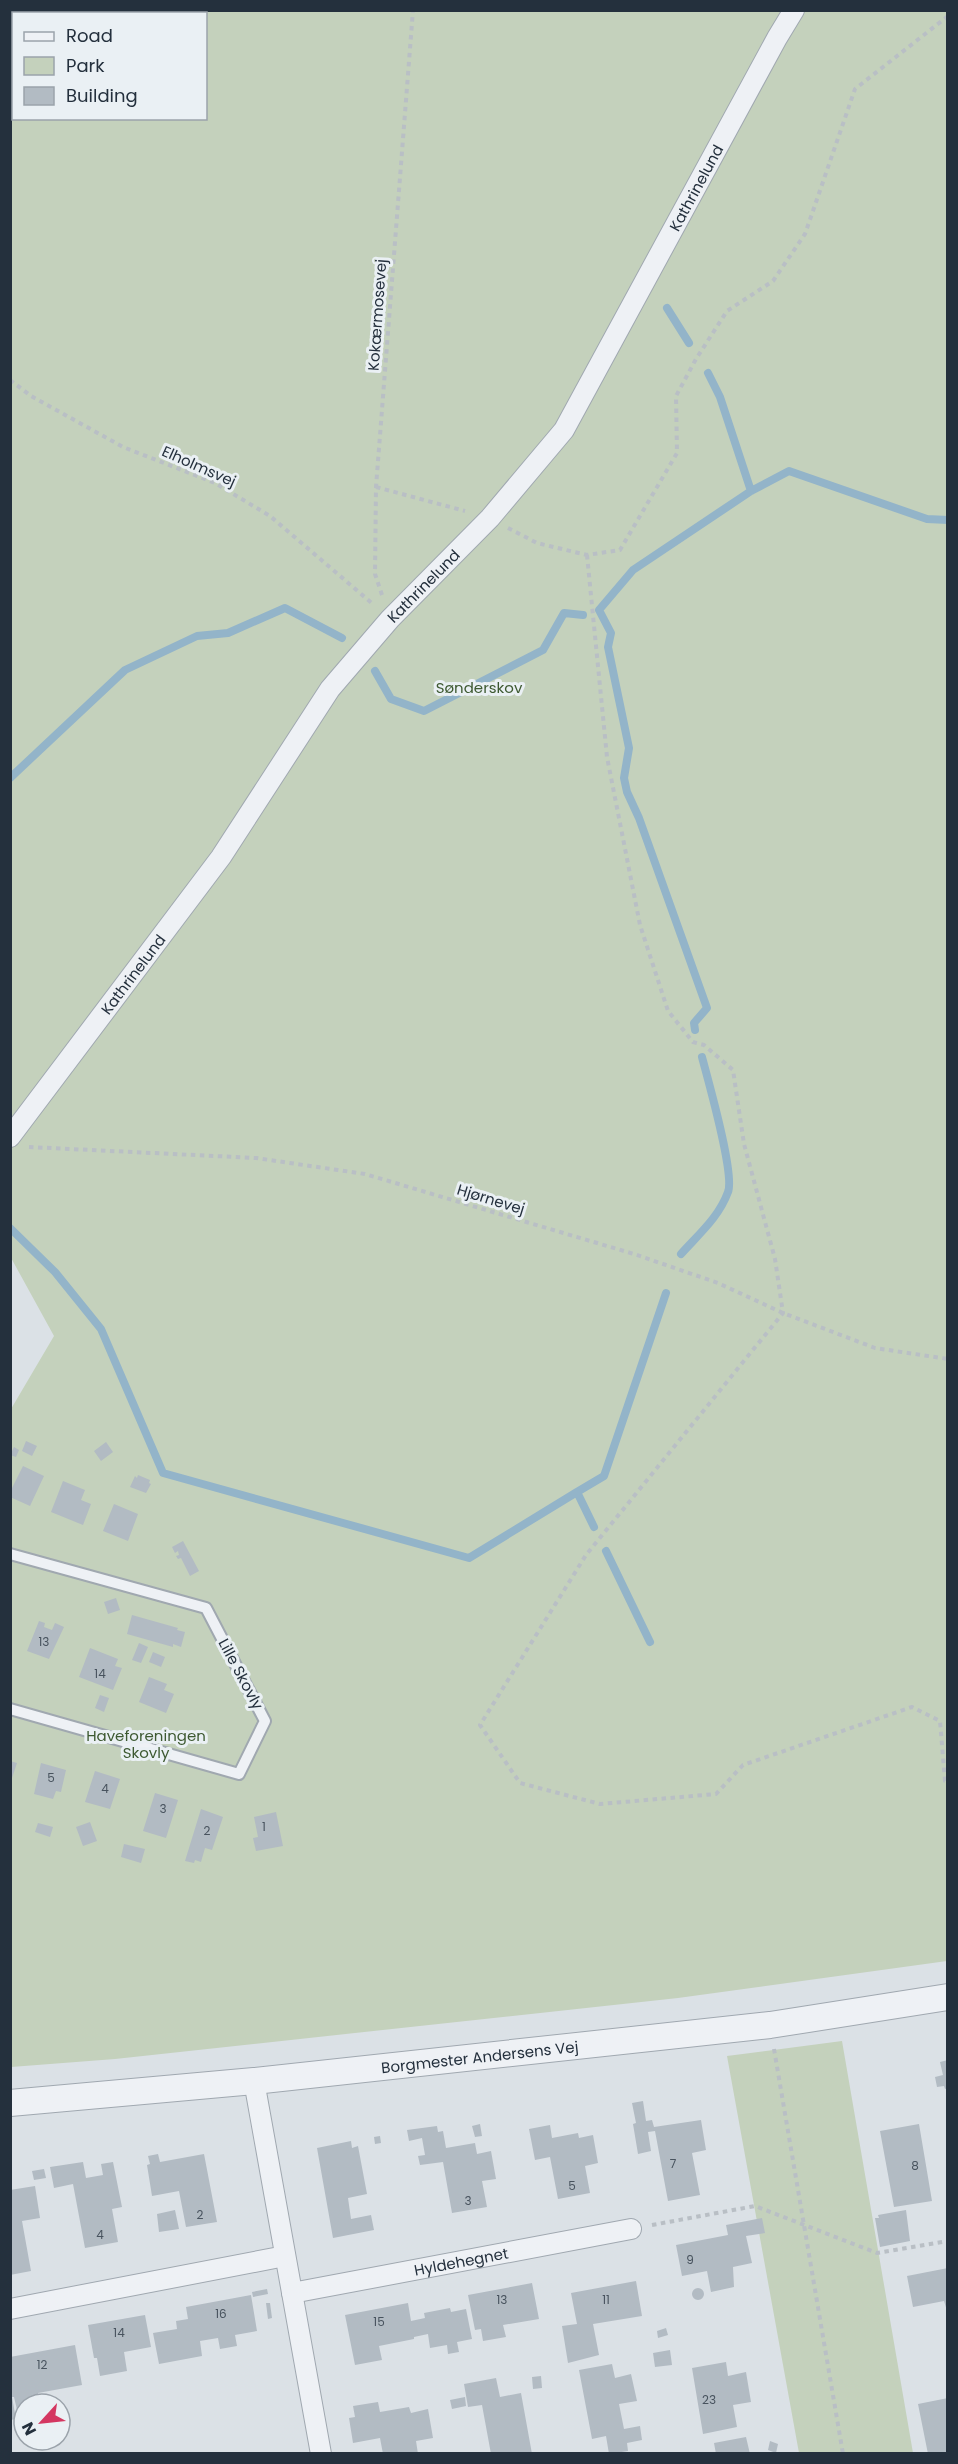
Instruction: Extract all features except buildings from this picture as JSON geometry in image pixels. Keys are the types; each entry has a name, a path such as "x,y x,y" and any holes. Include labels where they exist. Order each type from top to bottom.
{"street":[{"name":"Kathrinelund","path":"16,1142 221,857 330,689 390,619 490,518 564,430 794,10"},
{"name":"Borgmester Andersens Vej","path":"10,2103 254,2081 770,2025 948,1997"},
{"path":"254,2081 321,2454"},
{"name":"Hyldehegnet","path":"292,2293 631,2229"},
{"path":"10,2309 285,2256"}],"lane":[{"name":"Lille Skovly","path":"10,1554 206,1608 265,1721 239,1774 10,1709"}],"path":[{"name":"Kokærmosevej","path":"390,619 375,574 376,487 413,10"},
{"path":"376,487 490,518 537,543 587,555 620,550 677,453 676,396 696,359 728,311 773,281 805,234 855,89 948,16"},
{"name":"Elholmsvej","path":"10,380 32,396 123,447 215,483 270,516 390,619"},
{"path":"587,555 607,757 640,925 668,1011 693,1042 704,1045 733,1070 744,1144 775,1259 783,1313 586,1555 480,1725 520,1783 600,1804 716,1794 743,1765 912,1707 940,1721 945,1781 948,1782"},
{"name":"Hjørnevej","path":"16,1142 43,1149 256,1158 365,1174 634,1254 718,1283 783,1313 875,1348 948,1359"},
{"path":"770,2025 843,2454"},
{"path":"631,2229 755,2206 877,2253 948,2241"}],"green space":[{"name":"Sønderskov","path":"11,11 947,11 947,1961 678,1998 115,2059 11,2067 11,1409 54,1336 10,1256"},
{"path":"842,2041 913,2453 799,2453 727,2056"}],"waterway":[{"path":"667,308 689,343"},
{"path":"708,373 720,397 751,491"},
{"path":"695,1030 694,1023 707,1008 639,818 627,792 624,778 629,748 608,647 611,633 599,610 633,570 751,491 789,471 927,519 948,520"},
{"path":"10,778 125,670 197,636 228,633 285,608 342,638"},
{"path":"375,671 391,699 424,711 543,650 564,613 583,615"},
{"path":"681,1254 708,1225 728,1192 728,1167 702,1057"},
{"path":"10,1228 55,1272 101,1329 163,1473 469,1558 577,1492 594,1527"},
{"path":"577,1492 604,1476 666,1293"},
{"path":"606,1551 650,1642"}],"park label":[{"name":"Haveforeningen Skovly","path":"146,1744"}]}
